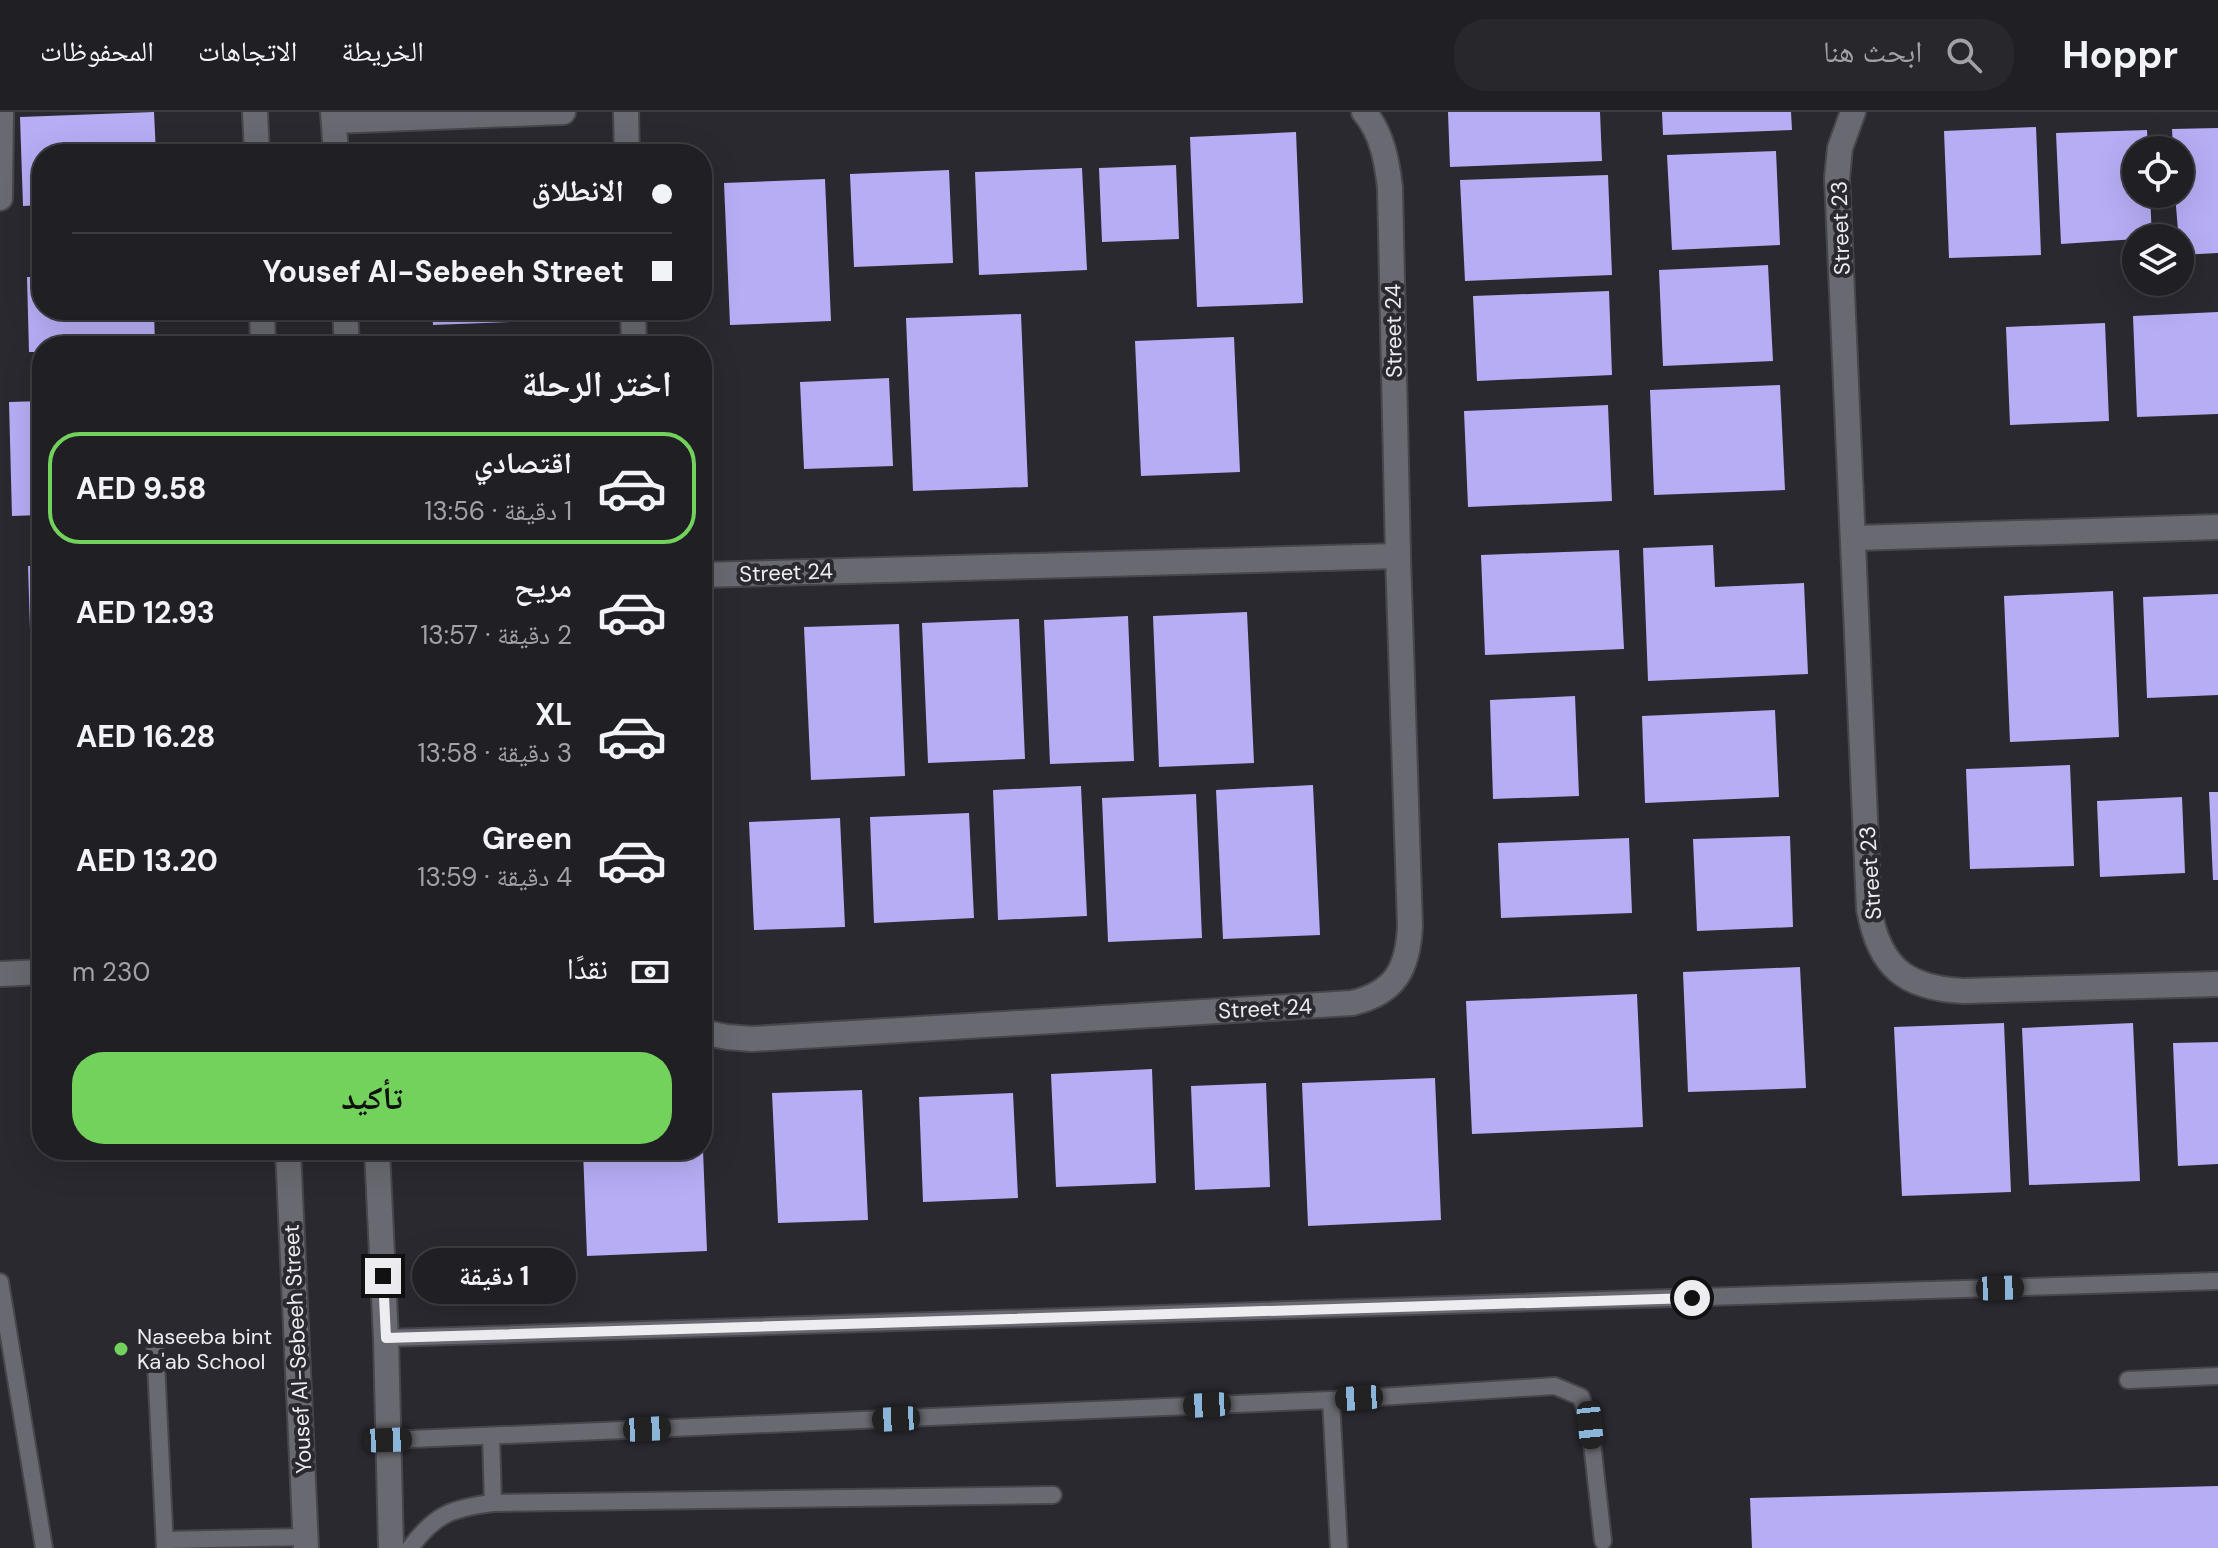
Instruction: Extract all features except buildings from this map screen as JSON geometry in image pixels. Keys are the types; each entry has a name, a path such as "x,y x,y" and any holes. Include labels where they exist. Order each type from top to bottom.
{"street":[{"path":"0,198 1,112"},
{"path":"255,112 257,144"},
{"path":"335,144 333,117 563,112"},
{"path":"626,112 627,144"},
{"name":"Street 24","path":"712,1034 783,1037 1352,1003 1383,991 1400,971 1406,956 1410,926 1390,188 1387,160 1380,138 1364,112"},
{"name":"Street 23","path":"1853,112 1843,133 1837,178 1869,909 1876,941 1893,967 1906,978 1922,985 1963,991 2218,984"},
{"path":"1855,538 2218,527"},
{"name":"Street 24","path":"712,575 1398,556"},
{"path":"0,969 32,971"},
{"name":"Yousef Al-Sebeeh Street","path":"288,1160 306,1543"},
{"path":"377,1160 391,1548"}],"lane":[{"path":"386,1338 2218,1281"},
{"path":"0,1282 44,1548"},
{"path":"155,1343 165,1544 306,1543"},
{"path":"2128,1380 2218,1376"},
{"path":"388,1440 1331,1400 1555,1386 1581,1397 1590,1425 1603,1541"},
{"path":"1331,1400 1339,1548"},
{"path":"491,1436 493,1503"},
{"path":"410,1548 425,1528 459,1507 493,1503 1053,1495"}],"place":[{"name":"Naseeba bint Ka'ab School","path":"121,1349"}],"route":[{"path":"383,1276 386,1338 1692,1298"}]}
